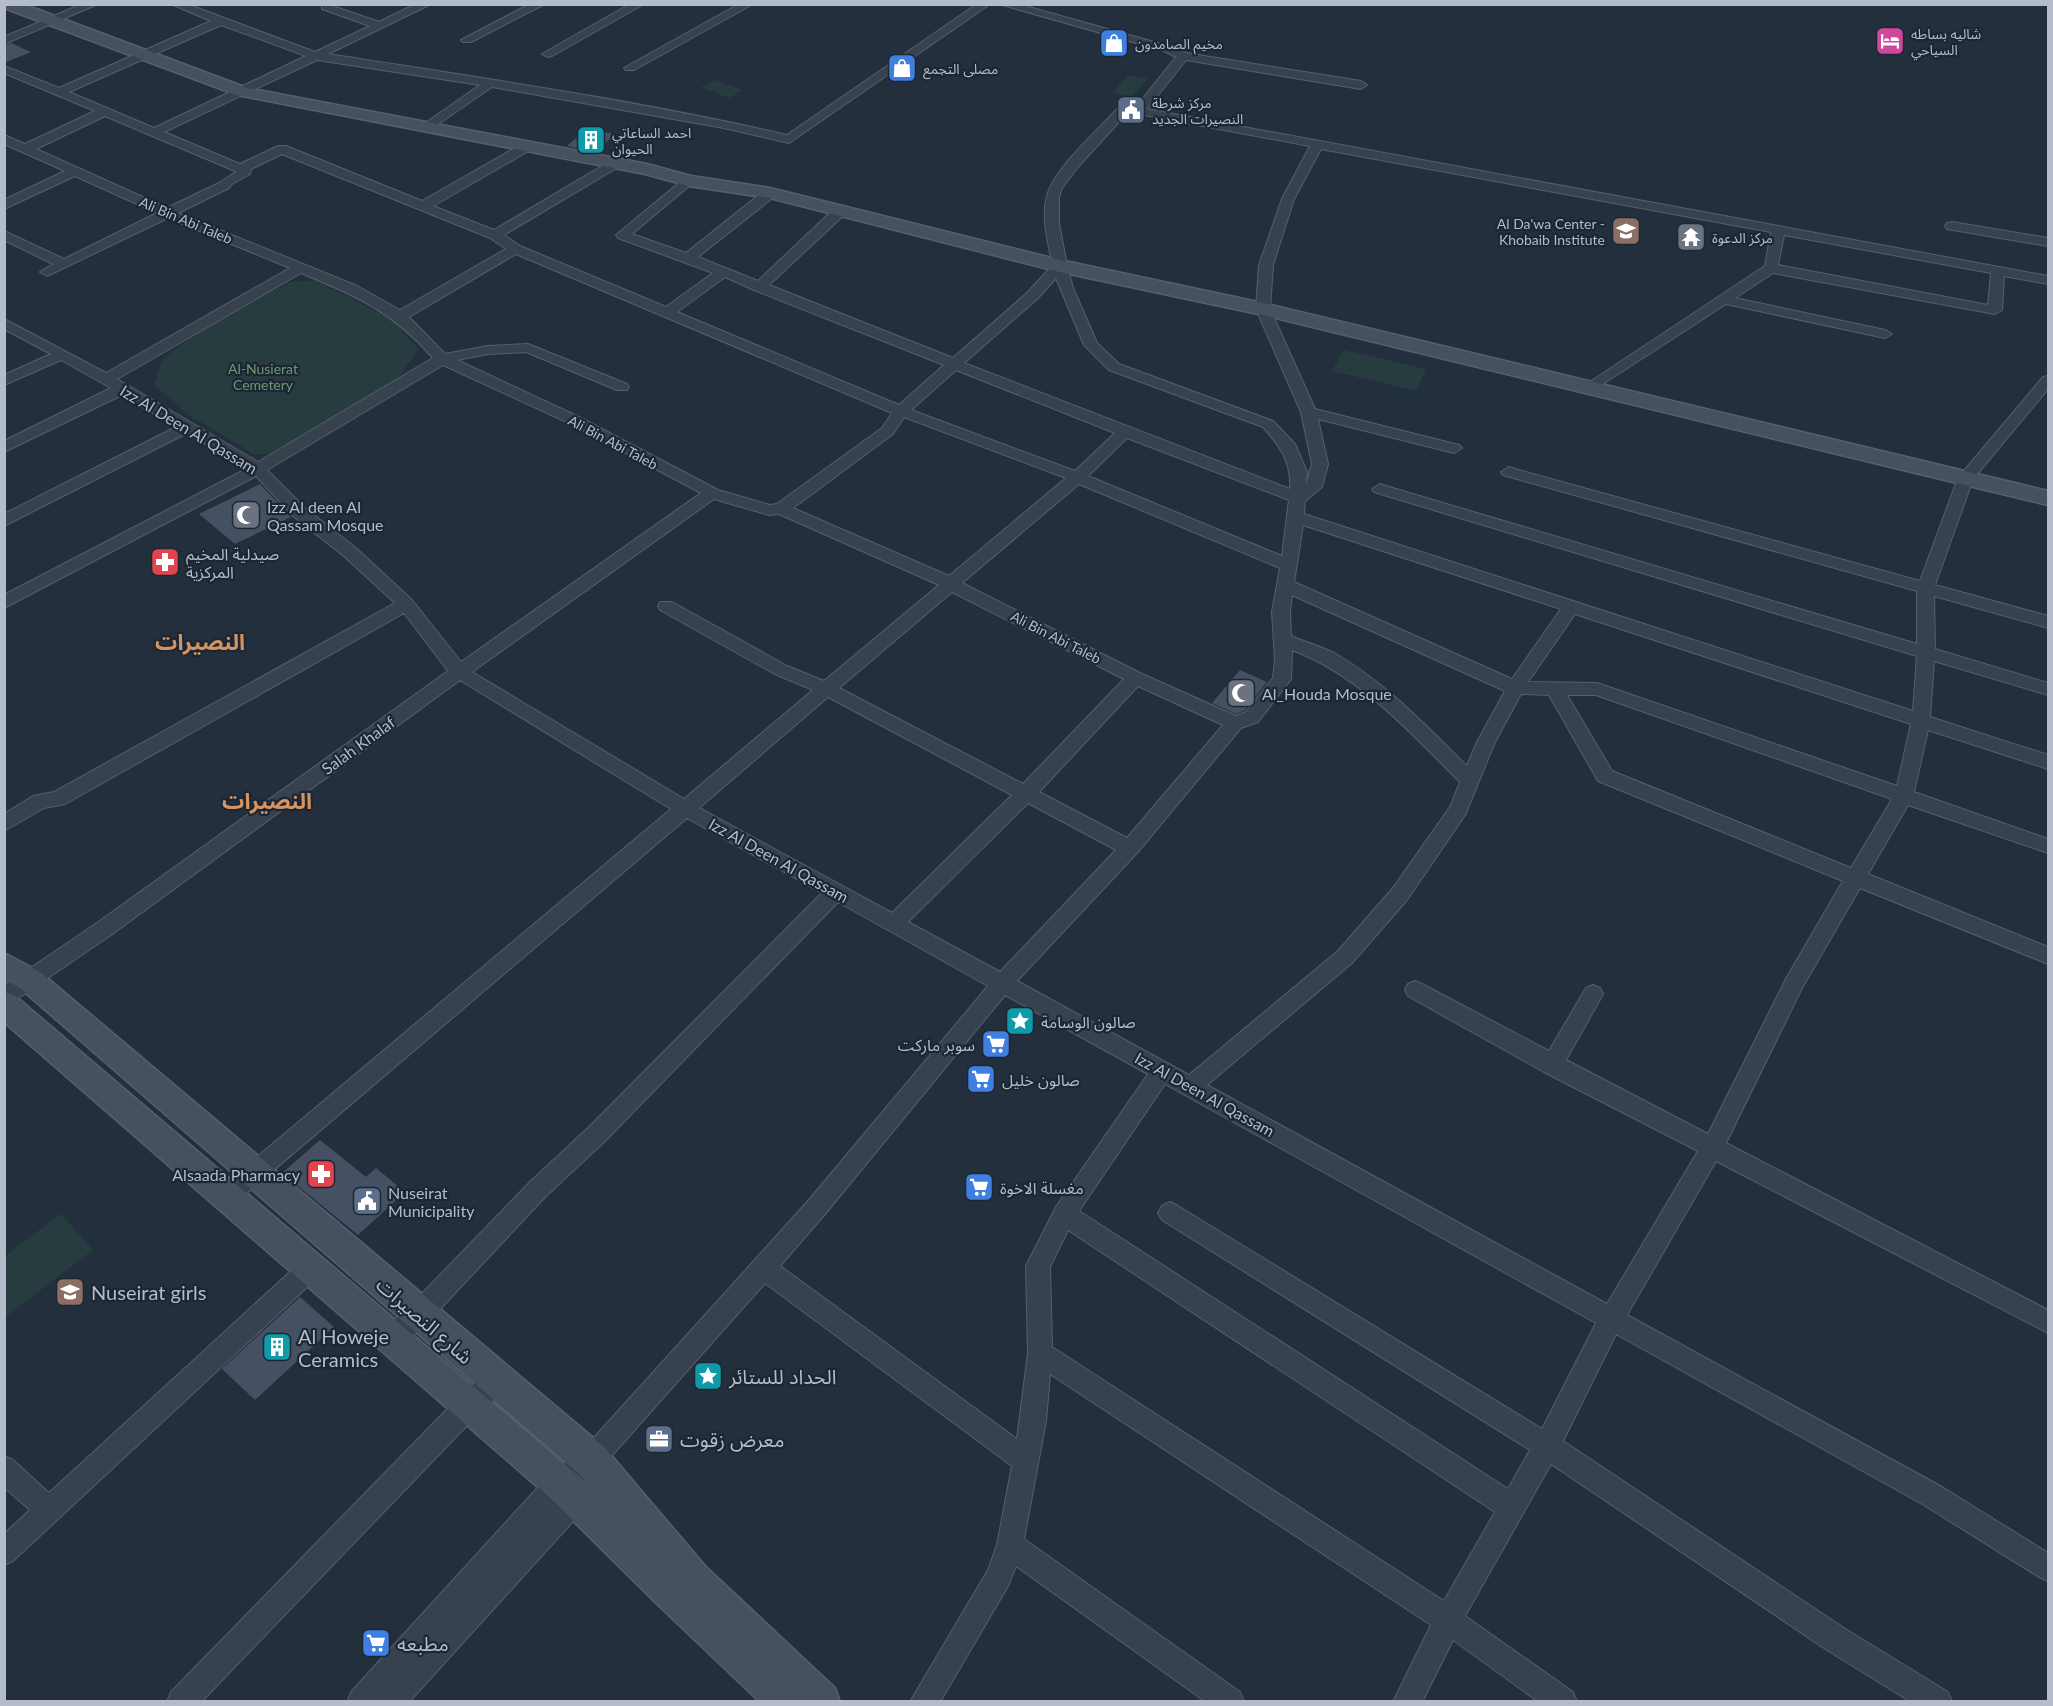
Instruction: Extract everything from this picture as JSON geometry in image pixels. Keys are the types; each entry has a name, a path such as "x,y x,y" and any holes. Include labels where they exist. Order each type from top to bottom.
{"street":[{"path":"8,4 243,92 528,146 689,181 770,193 1060,266 1263,309 2049,498"},
{"path":"4,41 93,4"},
{"path":"176,4 316,56 490,83 724,124 789,139 986,4"},
{"path":"154,132 426,4"},
{"path":"467,40 540,4"},
{"path":"548,54 639,4"},
{"path":"630,68 748,4"},
{"path":"1004,4 1115,33 1168,49 1183,56 1361,85"},
{"path":"325,5 380,26"},
{"path":"59,92 220,21"},
{"path":"1139,111 1183,56"},
{"path":"4,69 246,171 226,182 225,185 47,272"},
{"path":"428,127 490,83"},
{"path":"390,1701 591,1460 764,1268 1004,982 1130,848 1235,723 1252,717 1282,679 1281,612 1296,517 1299,472 1287,444 1268,424 1114,367 1091,345 1066,288 1056,248 1053,196 1062,177 1125,108 2049,280"},
{"path":"4,155 104,112"},
{"name":"Ali Bin Abi Taleb","path":"4,139 167,213 352,289 400,316 442,359 576,421 712,493 769,510 781,509 950,583 1136,678 1235,723"},
{"path":"1298,498 1314,487 1320,464 1309,412 1263,309 1266,265 1288,199 1317,145"},
{"path":"425,205 528,146"},
{"path":"240,169 282,149 425,205 495,235 515,249 901,411 1077,477 1288,565"},
{"path":"495,235 616,164"},
{"path":"4,205 75,171"},
{"path":"689,181 623,236 688,258 1125,432 1298,498"},
{"path":"688,258 770,193"},
{"path":"759,287 840,211"},
{"path":"1952,226 2049,242"},
{"path":"1592,387 1771,268 1778,229"},
{"path":"4,235 64,264"},
{"path":"400,316 515,249"},
{"path":"781,509 888,431 901,411 1032,296 1060,266"},
{"path":"4,447 114,384 302,267"},
{"path":"1771,268 1995,310 1998,271"},
{"path":"667,313 722,273"},
{"path":"1726,300 1885,334"},
{"name":"Izz Al Deen Al Qassam","path":"4,323 114,384 258,470 299,512 351,553 406,604 459,672 684,808 1004,982 1933,1496 2049,1568"},
{"path":"4,602 258,470 281,453 442,359 488,350 528,348 622,387"},
{"path":"4,381 61,354"},
{"path":"1407,1701 1448,1620 1547,1446 1611,1319 1713,1146 1794,983 1904,795 1921,720 1926,653 1925,589 1966,478 2049,380"},
{"path":"1309,412 1454,448"},
{"path":"4,521 187,427"},
{"path":"227,1196 1077,477 1125,432"},
{"path":"1509,472 2049,622"},
{"path":"1380,489 2049,689"},
{"name":"Salah Khalaf","path":"13,980 459,672 712,493"},
{"path":"1296,517 2049,762"},
{"path":"1285,585 1515,688 1598,689 2049,846"},
{"path":"4,824 40,801 58,799 406,604"},
{"path":"666,606 781,670 825,688 1130,848"},
{"path":"1191,1086 1345,957 1400,894 1458,810 1486,742 1515,688 1571,608"},
{"path":"1283,639 1330,659 1418,729 1470,781"},
{"path":"894,923 1025,794 1136,678"},
{"path":"1553,687 1605,776 2049,956"},
{"path":"392,1338 836,892"},
{"name":"شارع النصيرات","path":"13,980 255,1174 591,1460 693,1580 821,1701"},
{"path":"1415,990 1552,1065 1713,1146 2049,1322"},
{"path":"1552,1065 1593,994"},
{"name":"شارع النصيرات","path":"4,1004 568,1490 668,1589 789,1701"},
{"path":"924,1701 999,1577 1010,1545 1025,1470 1024,1458 1033,1421 1040,1353 1038,1266 1064,1214 1162,1071"},
{"path":"1170,1213 1547,1446 1837,1640 1938,1701"},
{"path":"1064,1214 1513,1508"},
{"path":"4,1552 311,1268"},
{"path":"764,1268 908,1376 1024,1458"},
{"path":"1040,1353 1448,1620 1561,1701"},
{"path":"181,1701 469,1405 496,1381"},
{"path":"4,1469 50,1510"},
{"path":"362,1701 568,1490"},
{"path":"1010,1545 1230,1701"}],"green space":[{"path":"1129,75 1148,79 1131,97 1112,93"},
{"path":"715,80 743,90 729,98 701,87"},
{"name":"Al-Nusierat Cemetery","path":"316,280 391,319 419,349 396,381 270,454 254,454 190,416 154,385 162,360 201,329 291,282"},
{"path":"1344,350 1426,369 1416,391 1332,371"},
{"path":"61,1214 93,1250 5,1317 5,1256"}],"building":[{"path":"11,43 31,52 4,63 4,46"},
{"name":"احمد الساعاتي الحيوان","path":"586,129 615,134 596,152 567,146"},
{"name":"Izz Al deen Al Qassam Mosque","path":"260,484 291,517 235,544 199,514"},
{"name":"Al_Houda Mosque","path":"1240,670 1267,682 1245,710 1236,714 1212,703"},
{"path":"320,1140 366,1177 376,1168 405,1192 358,1235 282,1173"},
{"name":"Al Howeje Ceramics","path":"300,1297 334,1327 255,1400 222,1369"}],"place":[{"name":"شاليه بساطه السياحي","path":"1890,41"},
{"name":"مخيم الصامدون","path":"1114,43"},
{"name":"مصلى التجمع","path":"902,68"},
{"name":"مركز شرطة النصيرات الجديد","path":"1131,110"},
{"name":"احمد الساعاتي الحيوان","path":"591,140"},
{"name":"Al Da'wa Center - Khobaib Institute","path":"1626,231"},
{"name":"مركز الدعوة","path":"1691,237"},
{"name":"Izz Al deen Al Qassam Mosque","path":"246,515"},
{"name":"صيدلية المخيم المركزية","path":"165,562"},
{"name":"Al_Houda Mosque","path":"1241,693"},
{"name":"صالون الوسامة","path":"1020,1021"},
{"name":"سوبر ماركت","path":"996,1044"},
{"name":"صالون خليل","path":"981,1079"},
{"name":"Alsaada Pharmacy","path":"321,1174"},
{"name":"مغسلة الاخوة","path":"979,1187"},
{"name":"Nuseirat Municipality","path":"367,1201"},
{"name":"Nuseirat girls","path":"70,1292"},
{"name":"Al Howeje Ceramics","path":"277,1347"},
{"name":"الحداد للستائر","path":"708,1376"},
{"name":"معرض زقوت","path":"659,1439"},
{"name":"مطبعه","path":"376,1643"}],"district":[{"name":"النصيرات","path":"200,641"},
{"name":"النصيرات","path":"267,800"}]}
